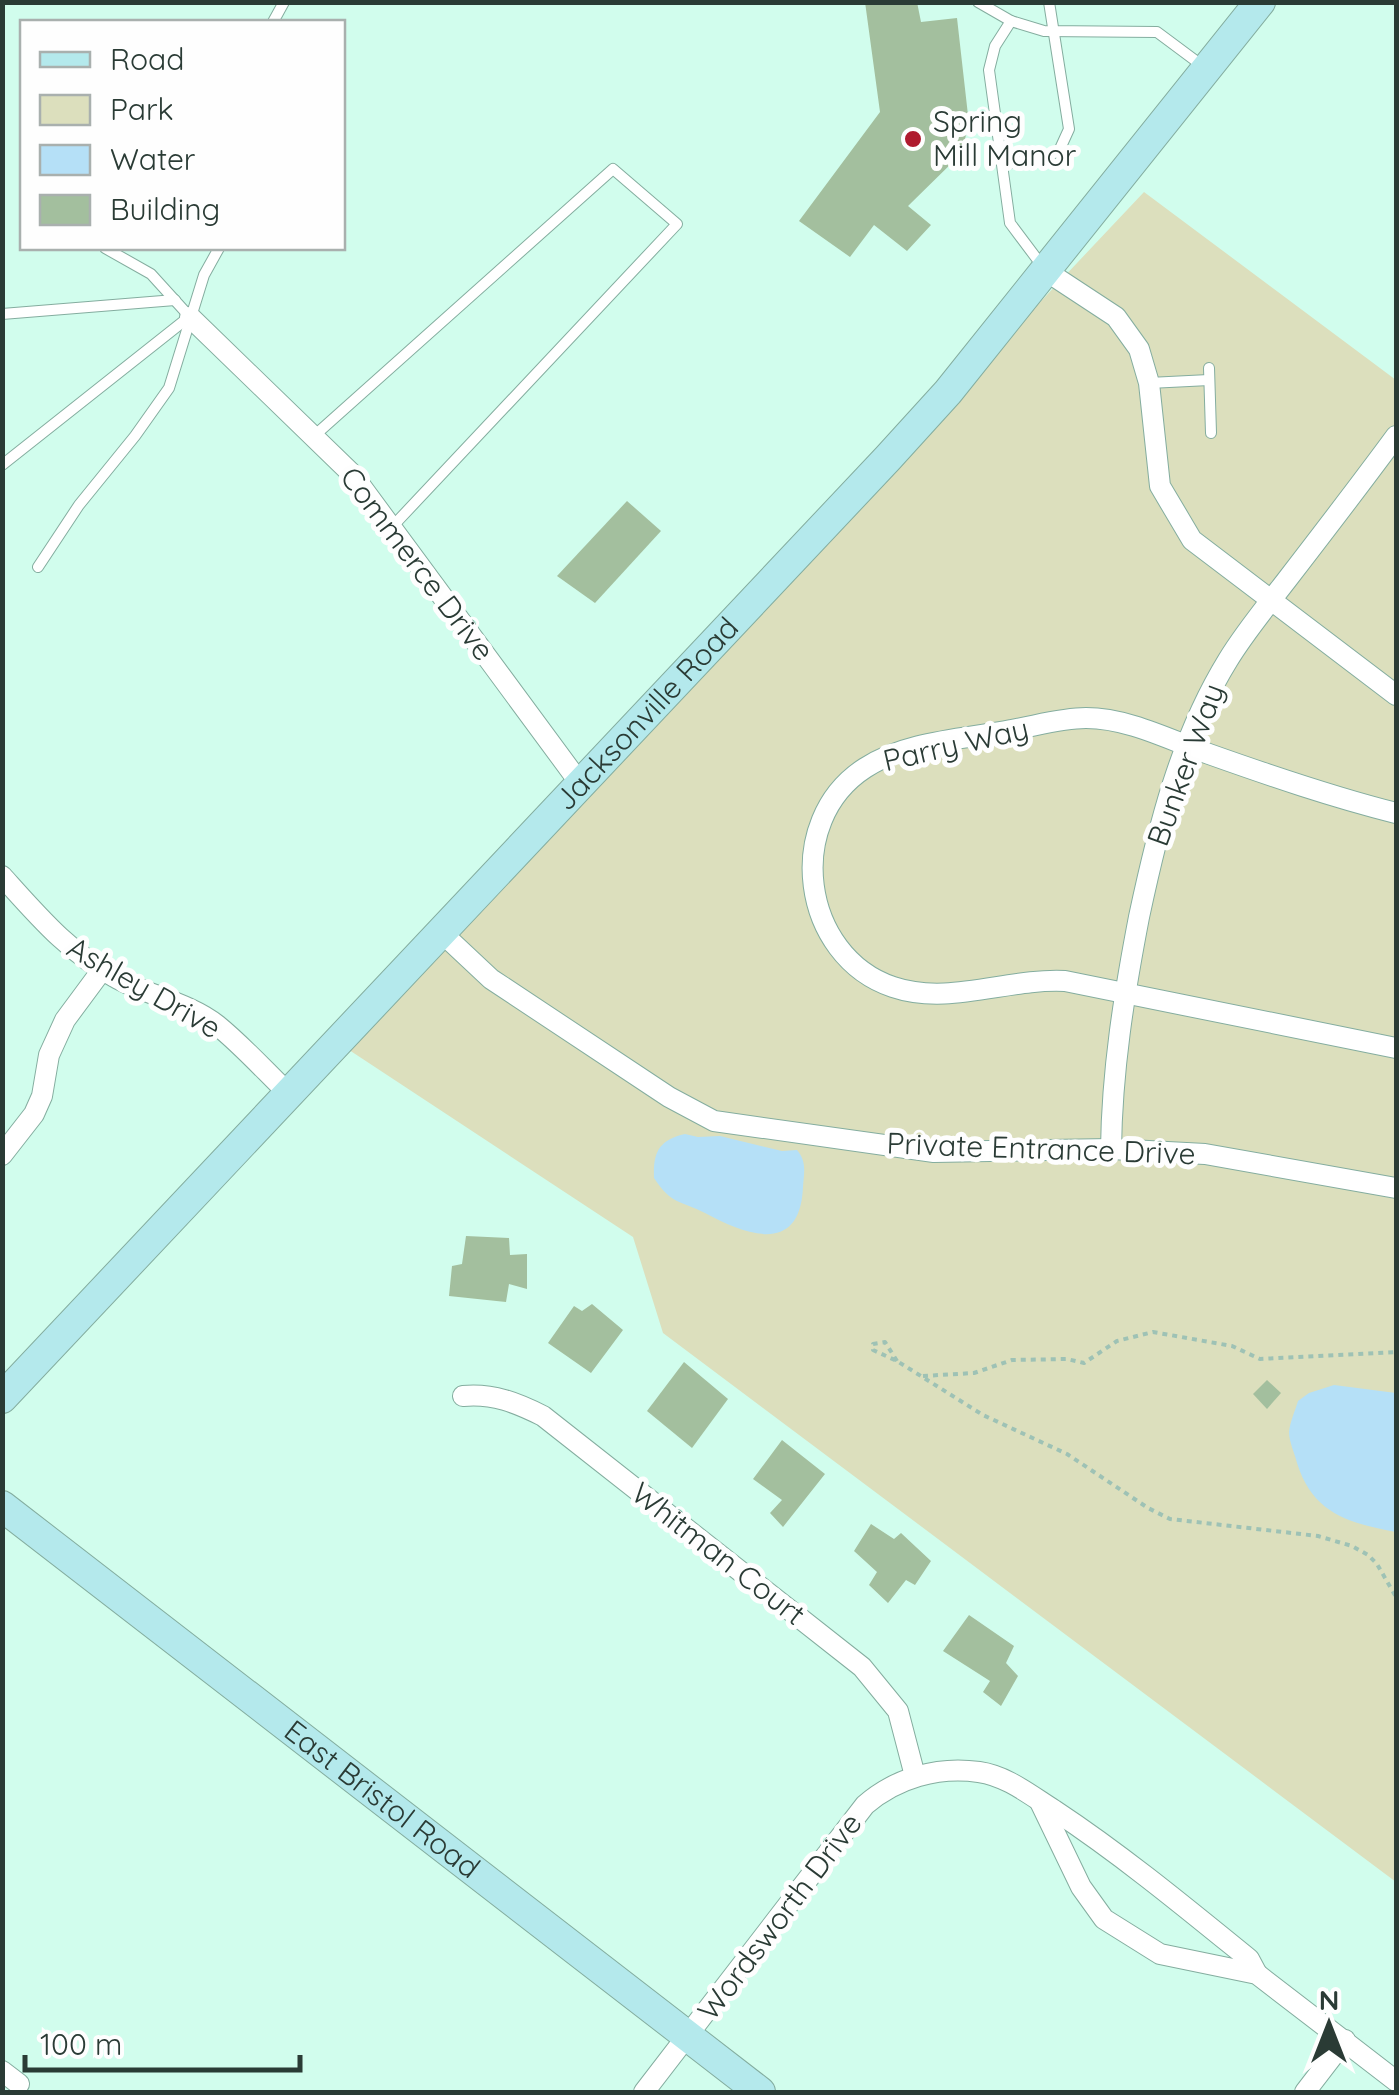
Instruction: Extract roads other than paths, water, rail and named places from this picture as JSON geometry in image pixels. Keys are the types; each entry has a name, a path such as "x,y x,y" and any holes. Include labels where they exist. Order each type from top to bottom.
{"main road":[{"name":"Jacksonville Road","path":"2,1398 291,1096 912,432 1046,272 1260,2"},
{"name":"East Bristol Road","path":"2,1506 760,2092"}],"street":[{"path":"1046,272 1116,317 1139,349 1149,383 1160,486 1192,540 1396,694"},
{"name":"Commerce Drive","path":"190,317 352,474 582,786"},
{"name":"Bunker Way","path":"1111,1150 1113,1072 1124,993 1154,846 1166,800 1187,746 1226,662 1396,436"},
{"name":"Parry Way","path":"1396,812 1326,795 1119,722 1084,718 898,753 866,767 848,782 820,822 812,846 820,916 830,935 861,970 890,986 918,994 948,994 1036,980 1065,981 1396,1048"},
{"name":"Ashley Drive","path":"2,876 81,958 217,1025 291,1096"},
{"name":"Private Entrance Drive","path":"443,934 491,979 669,1097 714,1121 934,1152 1111,1150 1205,1154 1396,1188"},
{"path":"2,1155 34,1114 42,1096 50,1055 66,1020 102,970"},
{"name":"Whitman Court","path":"463,1396 503,1398 543,1416 862,1667 898,1712 915,1776"},
{"name":"Wordsworth Drive","path":"644,2092 865,1805 915,1776 980,1772 1008,1781 1040,1800 1120,1857 1238,1950 1257,1974 1396,2081"},
{"name":"Wordsworth Drive","path":"1040,1800 1081,1887 1104,1919 1160,1954 1257,1974"},
{"path":"1306,2092 1344,2040"}],"lane":[{"path":"978,2 1011,21 1054,32 1157,32 1208,70"},
{"path":"1004,164 1036,160 1058,151 1069,130 1049,2"},
{"path":"1011,21 995,46 989,70 1010,223 1046,272"},
{"path":"314,436 614,169 677,224 392,527"},
{"path":"109,250 151,274 190,317"},
{"path":"38,566 79,504 169,388 204,275 219,250"},
{"path":"2,314 175,300"},
{"path":"2,465 190,317"},
{"path":"1149,383 1209,374 1211,434"}],"water":[{"path":"685,1134 720,1136 782,1151 797,1150 804,1163 804,1177 800,1209 792,1223 781,1231 753,1233 671,1198 654,1178 655,1161 659,1148"},
{"path":"1334,1385 1396,1393 1396,1532 1363,1525 1335,1513 1323,1505 1304,1480 1290,1440 1291,1420 1298,1401"}],"place":[{"name":"Spring Mill Manor","path":"913,139"}]}
